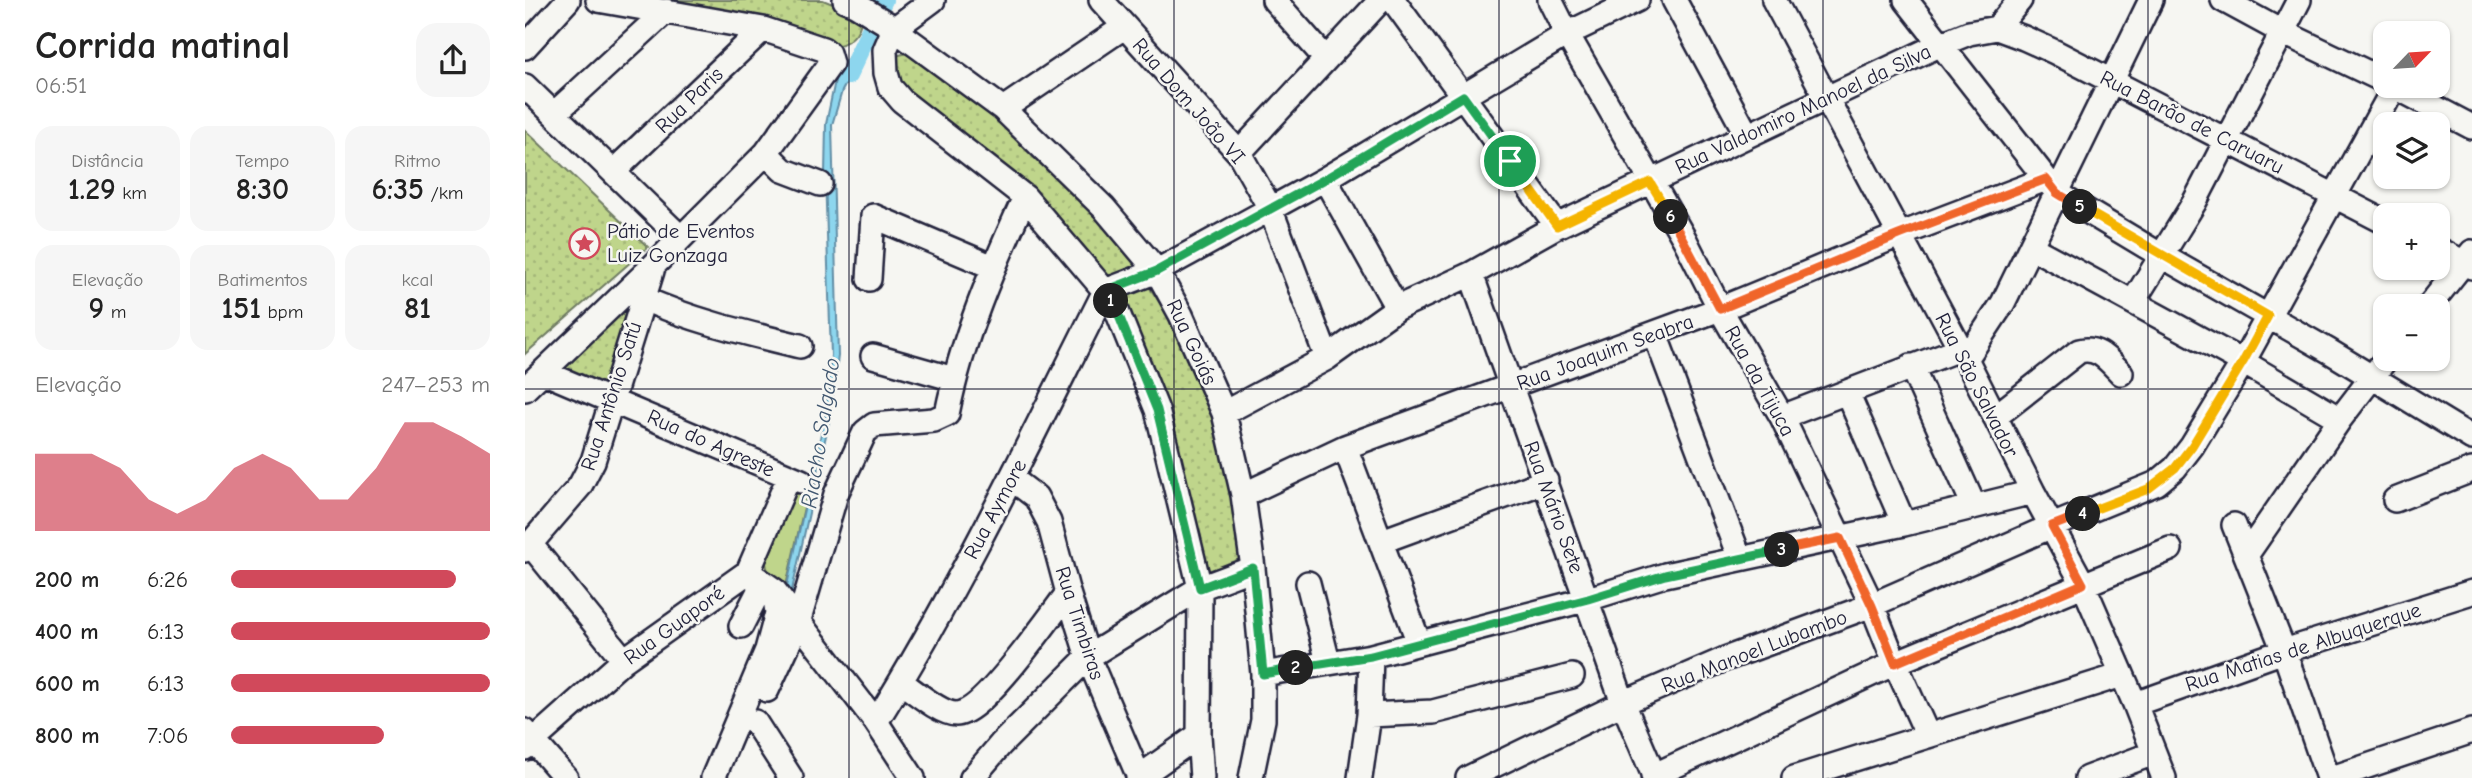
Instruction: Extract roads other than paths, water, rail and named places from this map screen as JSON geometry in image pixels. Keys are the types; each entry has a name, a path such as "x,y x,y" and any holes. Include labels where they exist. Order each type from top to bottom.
{"street":[{"path":"525,47 568,0"},
{"path":"525,389 766,153 830,66 831,60 823,49 763,29 598,0"},
{"path":"933,0 890,26 885,50 890,87 902,101 1025,197 1105,291 1117,311 1157,410 1200,588 1199,735 1202,778"},
{"name":"Rua Dom João VI","path":"1101,0 1239,153 1270,208 1327,358"},
{"path":"1274,0 1326,59"},
{"path":"1239,153 1381,0"},
{"path":"1393,0 1557,226"},
{"name":"Rua da Tijuca","path":"1550,0 1782,417 1872,606 1928,736"},
{"path":"1105,291 1157,271 1325,179 1567,34 1637,0"},
{"path":"1674,0 1747,135"},
{"name":"Rua São Salvador","path":"1774,0 2083,584 2164,778"},
{"path":"1906,0 2052,186 2162,256 2268,316 2373,364"},
{"path":"1997,28 2020,0"},
{"path":"1782,417 1911,366 1962,354 2003,303 2031,247 2052,186 2111,80 2151,0"},
{"path":"2223,0 2282,32 2373,75"},
{"path":"2133,302 2228,141 2299,0"},
{"name":"Rua Goiás","path":"856,4 1003,109 1104,208 1157,271 1181,316 1224,414 1243,495 1263,674 1263,720 1251,778"},
{"path":"554,114 666,10"},
{"path":"1003,109 1124,27"},
{"name":"Rua Valdomiro Manoel da Silva","path":"1224,414 1327,358 1398,309 1471,274 1557,226 1939,45 1969,33 1997,28"},
{"name":"Rua Barão de Caruaru","path":"1997,28 2055,51 2373,216"},
{"name":"Rua Paris","path":"614,171 763,29"},
{"path":"525,86 681,238"},
{"name":"Rua Manoel Lubambo","path":"1468,778 1725,659 1872,606 2052,526 2157,483 2175,468 2192,446 2243,362 2388,98"},
{"path":"2417,98 2472,127"},
{"path":"766,153 783,170 820,184"},
{"path":"1325,179 1398,309"},
{"name":"Rua Joaquim Seabra","path":"1243,495 1345,447 1720,309 1899,235 2052,186"},
{"path":"767,690 797,621 836,494 865,432 874,425 934,420 947,414 954,379 993,267 1025,197"},
{"path":"869,279 873,216 993,267"},
{"path":"2031,247 2243,362 2340,419"},
{"path":"2440,294 2469,261 2450,254"},
{"name":"Rua Antônio Satú","path":"528,547 580,486 593,461 654,265"},
{"name":"Rua Mário Sete","path":"1471,274 1623,704 1654,777"},
{"name":"Rua Aymore","path":"876,722 901,682 1011,478 1105,291"},
{"path":"642,298 671,311 723,328 800,346"},
{"path":"1654,334 1740,559"},
{"path":"1995,417 2079,351 2089,348 2099,352 2121,373"},
{"path":"873,356 954,379"},
{"path":"1911,366 1974,506"},
{"path":"2247,554 2376,371"},
{"path":"2384,371 2472,438"},
{"name":"Rua do Agreste","path":"543,372 796,480 763,583"},
{"path":"1847,392 1905,524"},
{"path":"1345,447 1419,643"},
{"path":"2395,500 2472,470"},
{"name":"Rua Timbiras","path":"1011,478 1036,497 1049,522 1089,657 1138,778"},
{"path":"1382,541 1545,481"},
{"path":"1263,674 1371,656 1588,599 1665,575 1905,524 2033,492"},
{"path":"2234,525 2330,778 2472,731"},
{"path":"528,547 624,660"},
{"path":"1654,777 1895,663 2170,550"},
{"path":"972,778 1001,744 1089,657 1200,588 1253,568"},
{"path":"763,583 797,621 876,722 913,778"},
{"path":"741,626 763,583"},
{"path":"713,778 767,650 777,614 763,583"},
{"name":"Rua Guaporé","path":"528,740 624,660 763,583"},
{"path":"1308,583 1328,662"},
{"name":"Rua Matias de Albuquerque","path":"2135,704 2284,651 2472,592"},
{"path":"901,682 942,710 959,714 968,711 994,688 1068,593"},
{"path":"1360,778 1369,715 1371,656"},
{"path":"1794,778 2122,675"},
{"path":"1369,715 1433,712 1572,676"},
{"path":"755,722 790,778"},
{"path":"1138,778 1199,735"},
{"path":"528,740 566,778"},
{"path":"2087,778 2154,753"}],"water":[{"path":"851,53 860,58 842,91 832,125 838,356 830,417 791,595 786,590 825,416 831,355 825,175 826,124 836,76"}],"waterway":[{"name":"Riacho Salgado","path":"848,76 884,0"}],"place":[{"name":"Pátio de Eventos Luiz Gonzaga","path":"584,243"}]}
